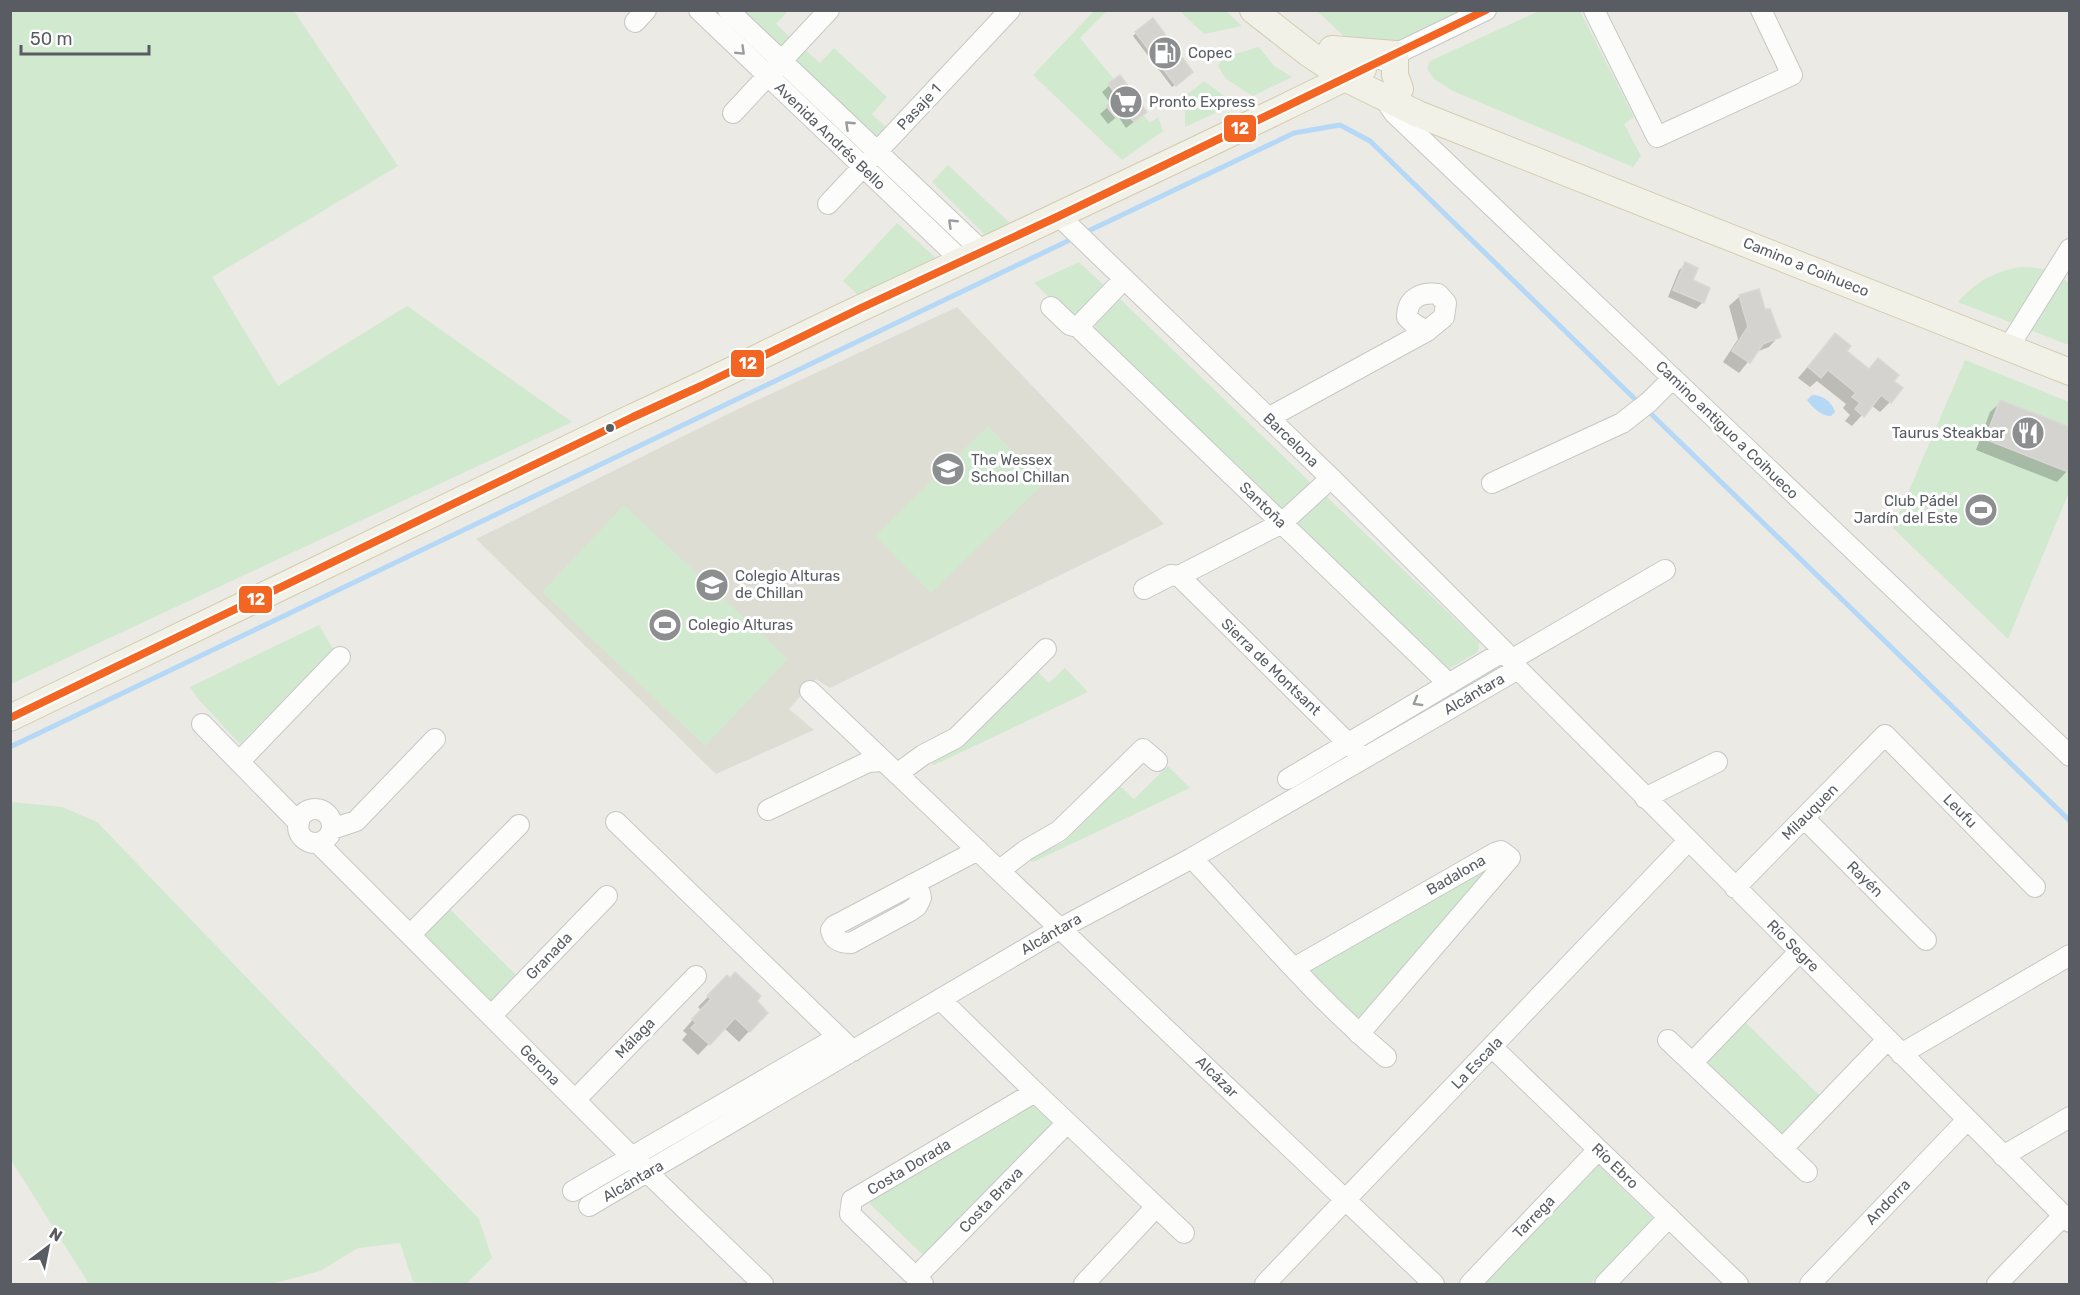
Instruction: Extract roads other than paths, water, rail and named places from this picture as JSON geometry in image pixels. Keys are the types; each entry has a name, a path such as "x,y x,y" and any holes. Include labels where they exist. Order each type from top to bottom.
{"main road":[{"path":"1253,10 1303,49 1327,75 1327,80 1316,92"},
{"path":"1281,10 1332,49 1354,74"},
{"path":"1303,49 1354,74"},
{"path":"1332,49 1395,54 1395,94"},
{"path":"10,718 633,417 973,256 1066,223 1354,74"},
{"name":"Camino a Coihueco","path":"1354,74 1473,137 1544,163 2070,372"}],"street":[{"name":"Avenida Andrés Bello","path":"699,10 863,167 973,256"},
{"name":"Avenida Andrés Bello","path":"728,10 877,152 973,256"},
{"path":"733,112 829,10"},
{"name":"Pasaje 1","path":"828,204 1010,10"},
{"path":"1354,74 1486,10"},
{"path":"1594,10 1657,137 1792,75 1761,10"},
{"name":"Camino antiguo a Coihueco","path":"1395,94 1391,110 2070,756"},
{"name":"Barcelona","path":"1066,223 1331,478 1511,660"},
{"path":"2008,348 2070,249"},
{"path":"1077,327 1124,279"},
{"name":"Santoña","path":"1051,307 1070,325 1077,327 1449,684"},
{"path":"1268,418 1427,331"},
{"path":"1491,483 1622,423 1650,402 1672,378"},
{"path":"1144,589 1171,575 1179,576 1282,523 1331,478"},
{"name":"Alcántara","path":"589,1206 1060,928 1192,858 1362,758 1511,660 1665,570"},
{"name":"Sierra de Montsant","path":"1179,576 1362,758"},
{"path":"768,810 868,762 890,767 923,755 956,738 1046,649"},
{"path":"239,762 340,657"},
{"name":"Alcántara","path":"1288,779 1449,684 1511,660"},
{"name":"Río Segre","path":"1511,660 1645,798 2066,1219"},
{"name":"Alcázar","path":"810,691 1434,1284"},
{"name":"Gerona","path":"202,724 299,823 303,838 318,843 647,1172 763,1284"},
{"name":"Milauquen","path":"1735,888 1885,735"},
{"name":"Leufu","path":"1885,735 2035,887"},
{"path":"332,828 356,820 435,739"},
{"path":"1000,870 1026,850 1059,831 1143,749 1157,762"},
{"path":"1645,798 1717,762"},
{"path":"299,823 305,813 315,810 321,811 330,818 332,828 329,837 318,843"},
{"name":"Rayén","path":"1804,818 1926,940"},
{"path":"616,822 853,1051"},
{"path":"410,935 519,825"},
{"name":"La Escala","path":"1265,1284 1688,841"},
{"path":"914,884 978,850"},
{"name":"Badalona","path":"1294,968 1495,853 1502,851 1510,858 1359,1034"},
{"path":"1192,858 1294,968 1359,1034 1386,1057"},
{"name":"Granada","path":"491,1016 607,896"},
{"path":"1692,1063 1799,952"},
{"path":"1901,1054 2070,955"},
{"name":"Málaga","path":"575,1100 696,976"},
{"path":"940,999 1155,1208 1184,1233"},
{"name":"Alcántara","path":"573,1191 838,1037"},
{"path":"1668,1040 1807,1172"},
{"path":"1782,1149 1887,1040"},
{"name":"Río Ebro","path":"1492,1047 1738,1284"},
{"name":"Costa Dorada","path":"920,1281 850,1214 852,1200 1035,1092"},
{"path":"2003,1156 2070,1118"},
{"name":"Andorra","path":"1810,1284 1967,1120"},
{"name":"Costa Brava","path":"920,1281 1067,1123"},
{"name":"Tarrega","path":"1470,1284 1598,1150"},
{"path":"1084,1284 1155,1208"},
{"path":"1605,1284 1669,1217"},
{"path":"1997,1284 2066,1219"}],"water":[{"path":"1812,395 1826,400 1835,412 1831,416 1818,411 1807,400"}],"waterway":[{"path":"1082,234 1294,133 1340,125 1370,141 1640,404"},
{"path":"10,747 1074,238"},
{"path":"1647,410 2070,821"}],"place":[{"name":"Copec","path":"1165,53"},
{"name":"Pronto Express","path":"1126,102"},
{"name":"Taurus Steakbar","path":"2028,433"},
{"name":"The Wessex School Chillan","path":"948,469"},
{"name":"Club Pádel Jardín del Este","path":"1981,510"},
{"name":"Colegio Alturas de Chillan","path":"712,585"},
{"name":"Colegio Alturas","path":"665,625"}]}
